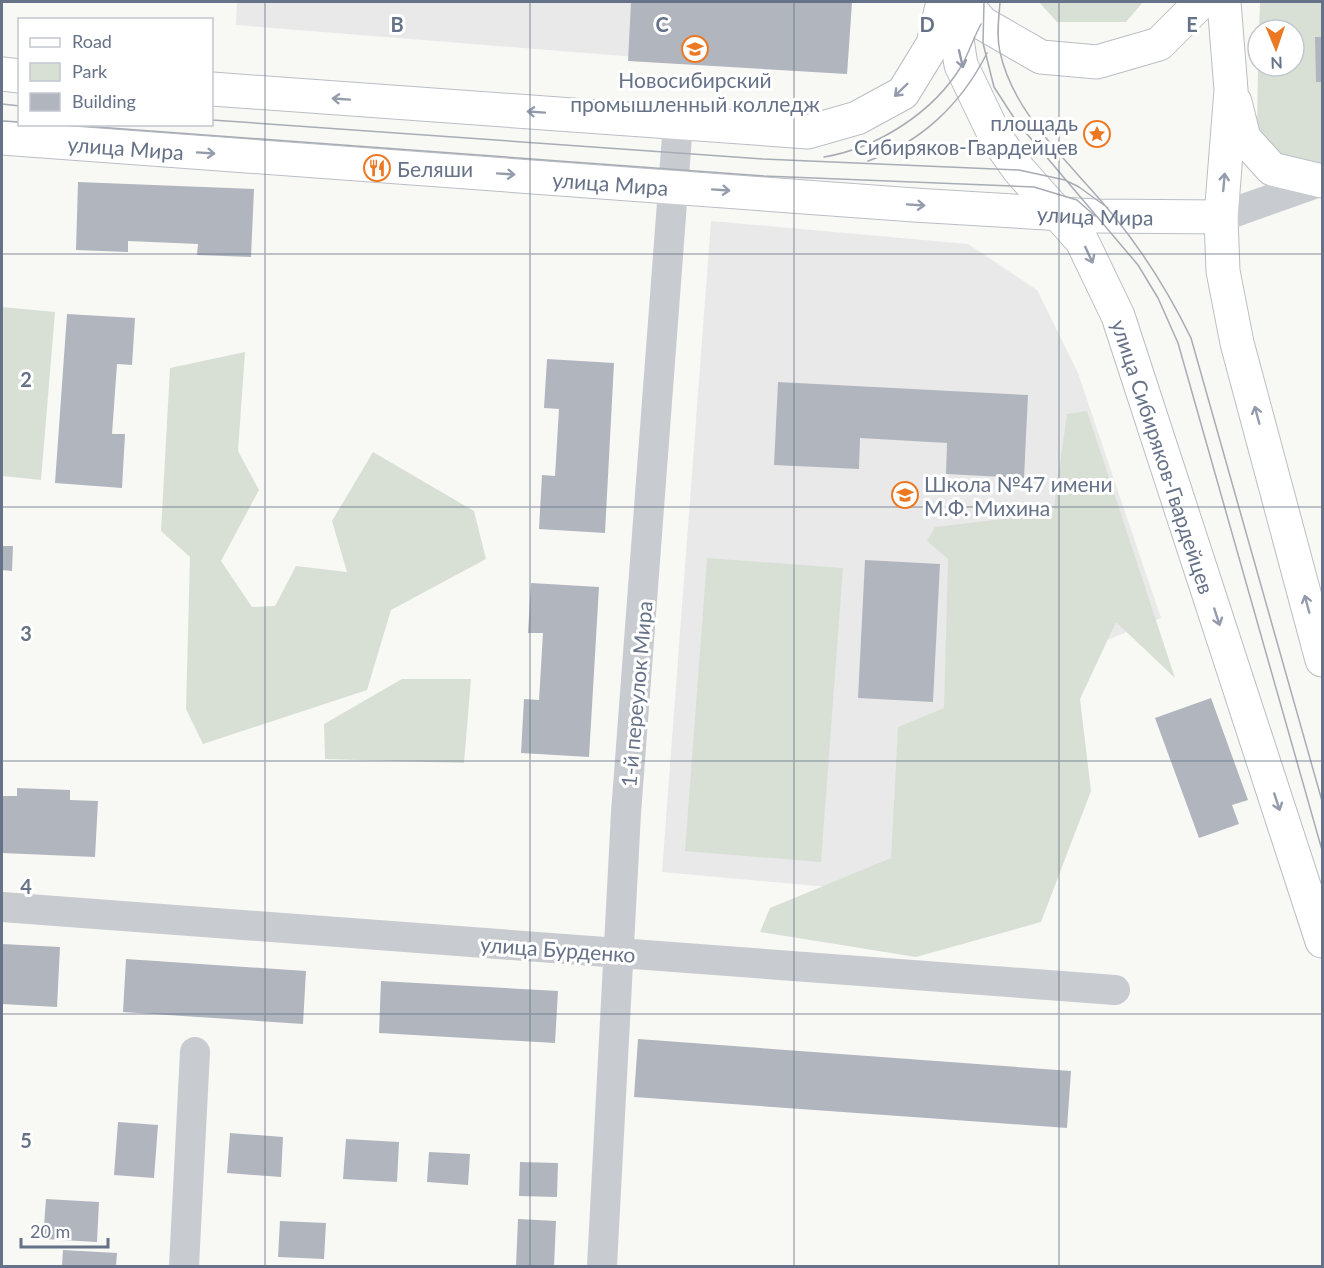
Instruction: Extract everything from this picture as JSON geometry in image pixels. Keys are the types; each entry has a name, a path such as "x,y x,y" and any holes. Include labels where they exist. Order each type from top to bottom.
{"main road":[{"path":"213,89 808,132 857,118 903,93 933,44 943,2"},
{"name":"улица Сибиряков-Гвардейцев","path":"951,2 961,65 995,136 1019,170 1082,241 1118,316 1323,941"},
{"path":"964,2 982,23 1041,57 1097,62 1159,44 1201,2"},
{"path":"1224,2 1231,90 1221,217 1223,271 1237,343 1323,660"},
{"path":"2,74 18,76"},
{"path":"1231,90 1244,138 1272,170 1322,181"},
{"name":"улица Мира","path":"2,138 1095,216 1221,217"}],"street":[{"name":"1-й переулок Мира","path":"602,1266 626,813 664,340 678,123"},
{"path":"1221,217 1322,181"},
{"name":"улица Бурденко","path":"2,907 1115,990"},
{"path":"184,1266 195,1052"}],"shaded area":[{"name":"Новосибирский промышленный колледж","path":"237,2 852,2 847,74 236,25"},
{"name":"Школа №47 имени М.Ф. Михина","path":"711,221 968,244 1037,290 1078,373 1161,618 1078,652 905,894 662,872"}],"green space":[{"path":"1039,2 1143,2 1126,22 1057,22"},
{"path":"1260,2 1322,2 1322,166 1271,156 1257,128 1258,78 1306,78 1306,18 1259,18"},
{"path":"2,307 55,312 41,480 2,476"},
{"path":"245,352 238,451 259,490 221,561 252,607 275,606 296,566 347,572 332,521 373,452 474,511 486,559 391,610 367,690 203,744 186,709 190,557 161,531 170,368"},
{"path":"1087,411 1175,678 1116,622 1080,699 1091,791 1041,922 916,957 760,932 770,908 891,858 898,727 944,708 948,559 927,541 935,527 1053,513 1067,414"},
{"path":"707,558 843,568 821,862 685,851"},
{"path":"402,679 471,679 464,763 325,759 324,724"}],"building":[{"path":"631,2 852,2 847,74 628,61"},
{"path":"1315,37 1322,37 1322,82 1316,82"},
{"path":"78,182 254,189 251,257 197,255 198,244 128,241 128,252 76,250"},
{"path":"67,314 135,318 132,365 117,364 112,434 125,434 122,488 55,483"},
{"path":"547,359 614,363 605,533 539,529 542,475 555,476 559,409 544,408"},
{"path":"778,382 1028,395 1024,478 946,474 947,443 860,438 859,469 774,465"},
{"path":"2,546 13,546 12,571 2,570"},
{"path":"865,560 940,564 933,702 858,698"},
{"path":"531,583 599,587 589,757 521,753 524,699 539,700 543,633 528,633"},
{"path":"1211,698 1248,800 1232,805 1239,824 1199,838 1155,718"},
{"path":"17,788 70,790 70,800 98,801 95,857 2,853 2,796 17,796"},
{"path":"2,944 60,947 57,1007 2,1004"},
{"path":"126,959 306,971 303,1024 123,1012"},
{"path":"381,981 558,991 555,1043 379,1033"},
{"path":"638,1039 1071,1071 1067,1128 634,1097"},
{"path":"118,1122 158,1125 154,1178 114,1175"},
{"path":"230,1133 283,1137 281,1177 227,1173"},
{"path":"346,1139 399,1142 397,1182 343,1179"},
{"path":"429,1152 470,1154 468,1185 427,1182"},
{"path":"520,1162 558,1163 557,1197 519,1196"},
{"path":"46,1199 99,1202 97,1242 43,1239"},
{"path":"518,1219 556,1221 554,1266 516,1266"},
{"path":"280,1221 326,1223 324,1259 278,1257"},
{"path":"63,1250 117,1253 116,1266 62,1266"}],"tram line":[{"path":"984,2 983,43 994,87 1016,121 1138,265 1158,298 1178,343 1322,850"},
{"path":"1000,2 998,33 1000,52 1007,76 1018,98 1047,139 1136,244 1174,305 1191,338 1322,801"},
{"path":"824,157 844,152 884,136 920,112 936,98 962,65 981,24"},
{"path":"868,161 906,143 938,119 965,88 987,53"},
{"path":"2,104 18,106"},
{"path":"213,120 763,159 1019,170 1065,180 1108,208"},
{"path":"2,121 18,122"},
{"path":"83,126 764,176 1034,187 1077,200 1095,216"}],"place":[{"name":"Новосибирский промышленный колледж","path":"695,49"},
{"name":"площадь Сибиряков-Гвардейцев","path":"1097,134"},
{"name":"Беляши","path":"377,168"},
{"name":"Школа №47 имени М.Ф. Михина","path":"905,495"}]}
